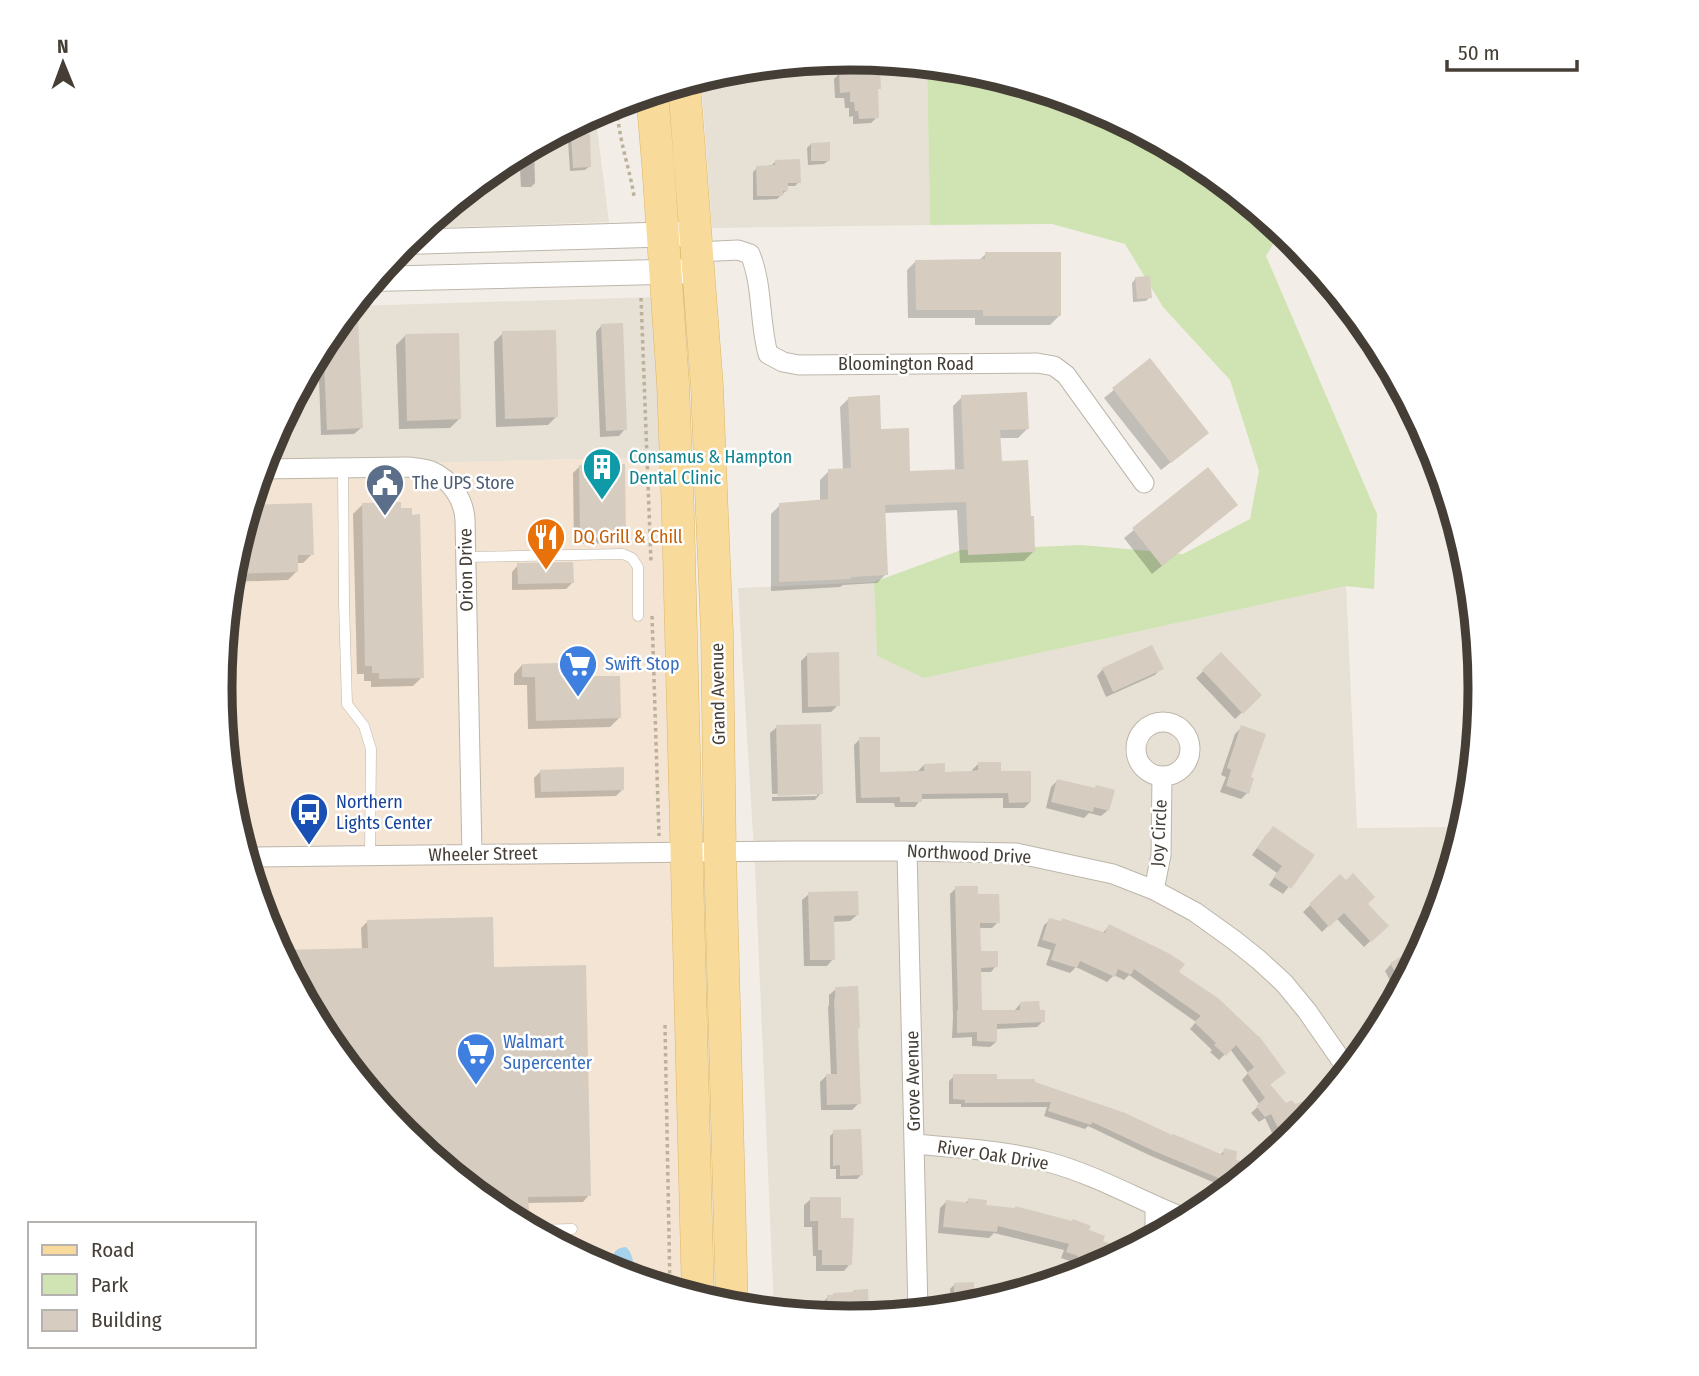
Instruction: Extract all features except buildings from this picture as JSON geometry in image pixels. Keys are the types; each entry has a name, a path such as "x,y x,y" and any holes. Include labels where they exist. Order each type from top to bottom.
{"main road":[{"name":"Grand Avenue","path":"685,93 708,386 717,632 732,1294"},
{"name":"Grand Avenue","path":"653,102 673,383 678,514 698,1287"}],"street":[{"name":"Bloomington Road","path":"423,241 663,234 697,253"},
{"name":"Bloomington Road","path":"387,279 666,273 697,253 738,250 750,254 756,269 763,335 768,354 783,362 799,365 1037,363 1054,366 1066,374 1144,483"},
{"name":"Orion Drive","path":"272,469 408,467 429,470 446,479 458,494 464,512 466,557 472,854"},
{"name":"Joy Circle","path":"1154,890 1161,855 1161,776"},
{"name":"Grove Avenue","path":"907,851 918,1302"},
{"name":"Northwood Drive","path":"720,852 1016,853 1113,874 1154,890 1195,912 1234,940 1284,983 1342,1061"},
{"name":"Wheeler Street","path":"255,857 720,852"},
{"name":"River Oak Drive","path":"914,1144 984,1150 1047,1161 1104,1181 1174,1214"},
{"path":"1155,1206 1155,1225"}],"lane":[{"path":"344,468 347,705 364,726 370,749 370,855"},
{"path":"466,557 623,554 632,558 638,567 638,616"},
{"path":"552,1229 572,1229"}],"path":[{"path":"618,115 620,139 635,200"}],"shaded area":[{"path":"809,71 890,71 927,75 930,225 712,228 702,88 769,75"},
{"path":"596,125 609,222 437,227 506,174 540,153"},
{"path":"657,297 663,457 273,467 314,379 364,306"},
{"path":"663,457 690,1285 613,1259 540,1223 506,1202 442,1153 385,1095 359,1064 314,997 295,961 264,887 253,848 243,809 233,728 233,648 243,567 264,489 273,467"},
{"path":"874,582 877,656 924,678 1346,586 1357,828 1451,827 1435,887 1404,961 1385,997 1340,1064 1286,1125 1226,1178 1158,1223 1086,1259 1009,1285 930,1301 850,1306 774,1301 755,867 738,588"}],"green space":[{"path":"927,75 1009,91 1086,117 1159,153 1193,174 1257,223 1275,241 1266,256 1377,514 1374,589 1346,586 924,678 877,656 874,582 961,550 1081,545 1183,554 1250,519 1259,471 1230,380 1163,307 1125,244 1052,224 930,225"}],"water":[{"path":"626,1247 629,1250 633,1266 612,1259 617,1249"}],"place":[{"name":"Consamus & Hampton Dental Clinic","path":"602,501"},
{"name":"The UPS Store","path":"385,517"},
{"name":"DQ Grill & Chill","path":"546,571"},
{"name":"Swift Stop","path":"578,698"},
{"name":"Northern Lights Center","path":"309,846"},
{"name":"Walmart Supercenter","path":"476,1086"}]}
